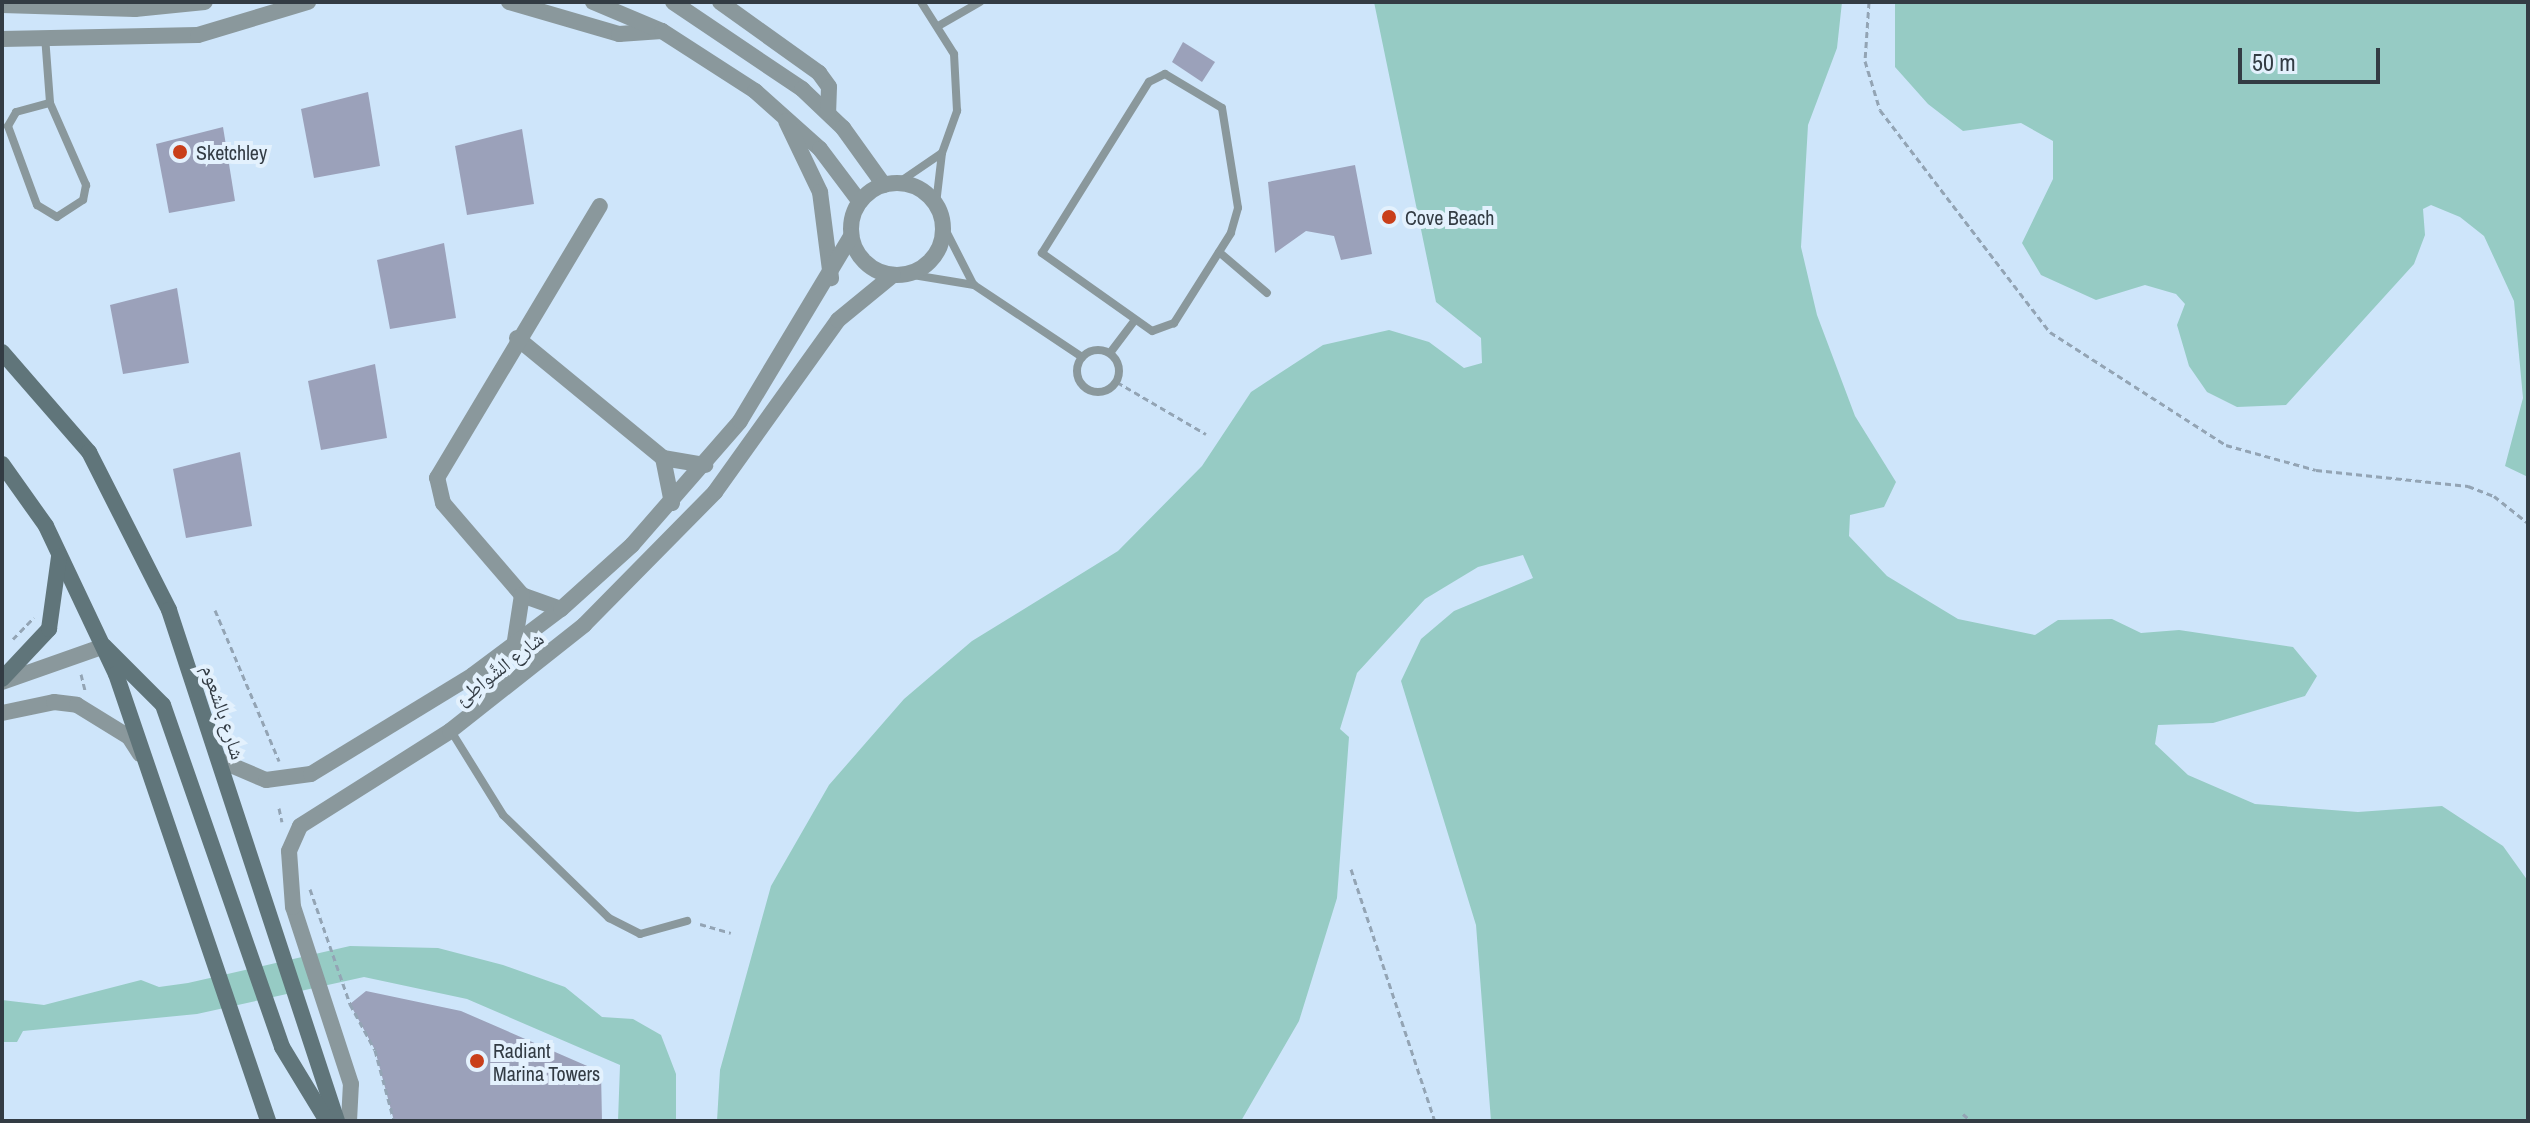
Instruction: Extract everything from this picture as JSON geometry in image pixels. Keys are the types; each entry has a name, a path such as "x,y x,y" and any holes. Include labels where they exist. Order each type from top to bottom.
{"main road":[{"name":"شارع بالشعوم","path":"2,352 89,452 133,528 169,610 337,1121"},
{"path":"2,464 46,526 104,646 150,768 268,1121"},
{"path":"2,681 35,649 56,609 60,559 46,526"},
{"path":"104,646 163,705 282,1047 327,1121"}],"street":[{"path":"2,3 135,9 205,2"},
{"path":"2,39 45,35 198,35 308,2"},
{"path":"509,2 619,34 662,31"},
{"path":"593,2 662,31 782,113 860,202"},
{"path":"673,2 744,45 828,112 891,184 936,204 943,225 934,257 900,275 870,267 851,236 860,202 891,184"},
{"path":"720,2 819,73 829,87 828,112"},
{"path":"782,113 820,192 831,279"},
{"path":"522,595 443,503 437,478 517,338 600,206"},
{"name":"شارع الشَّواطِئ","path":"219,760 266,780 311,774 514,647 561,609 672,503 705,465 831,279 851,236"},
{"name":"شارع الشَّواطِئ","path":"349,1121 351,1084 293,907 289,851 307,817 450,731 584,625 676,535 752,446 838,320 900,275"},
{"path":"517,338 663,458 705,465"},
{"path":"663,458 672,503"},
{"name":"شارع الشَّواطِئ","path":"514,647 522,595 561,609"},
{"path":"2,681 104,646"},
{"path":"2,713 54,702 77,705 129,737 150,768"}],"lane":[{"path":"921,2 940,25 958,82 942,153 936,204"},
{"path":"940,25 980,2"},
{"path":"45,35 50,103 86,185 83,200 57,217 37,205 8,126 16,112 50,103"},
{"path":"1159,75 1176,78 1225,114 1238,208 1219,252 1168,328 1152,331 1134,321 1042,253 1159,75"},
{"path":"891,184 942,153"},
{"path":"943,225 974,285"},
{"path":"1219,252 1267,293"},
{"path":"900,275 974,285 1082,357 1110,353 1134,321"},
{"path":"1082,357 1081,386 1100,393 1117,382 1110,353"},
{"path":"450,731 503,815 609,918 640,934 687,921"}],"path":[{"path":"1869,2 1865,61 1880,110 2050,332 2226,445 2316,470 2468,486 2494,496 2528,523"},
{"path":"1117,382 1206,434"},
{"path":"215,610 279,761"},
{"path":"6,649 29,616 41,619"},
{"path":"81,671 89,701"},
{"path":"279,808 284,830"},
{"path":"1351,869 1435,1121"},
{"path":"307,880 350,1004 375,1050 394,1121"},
{"path":"687,921 731,933"},
{"path":"1963,1114 1971,1121"}],"shaded area":[{"path":"1374,2 1842,2 1837,48 1808,125 1801,247 1817,315 1855,416 1896,482 1884,507 1850,515 1849,536 1887,576 1958,619 2035,635 2058,620 2112,619 2141,633 2179,630 2293,647 2317,676 2305,696 2213,723 2158,725 2155,744 2188,775 2255,804 2358,812 2442,806 2503,846 2528,881 2528,1121 1491,1121 1476,925 1401,681 1421,639 1454,611 1533,578 1523,555 1478,567 1425,599 1357,673 1340,729 1349,737 1337,898 1299,1021 1241,1121 717,1121 720,1070 771,886 829,785 904,699 972,641 1118,551 1202,466 1251,392 1323,345 1389,330 1429,342 1464,368 1482,363 1481,338 1436,302"},
{"path":"1895,2 2528,2 2528,477 2505,466 2523,398 2514,301 2484,236 2460,217 2431,205 2423,209 2425,235 2414,264 2286,405 2237,407 2207,392 2189,366 2177,325 2185,304 2176,294 2145,285 2096,300 2041,275 2022,243 2053,179 2053,141 2021,123 1963,131 1928,104 1895,67"},
{"path":"350,946 438,948 503,965 565,987 602,1017 633,1019 661,1035 676,1074 676,1121 618,1121 620,1065 467,999 364,977 197,1014 23,1031 17,1042 2,1042 2,1000 44,1005 141,980 159,987 188,983"}],"building":[{"path":"1183,42 1215,62 1202,82 1172,62"},
{"path":"368,92 380,166 314,178 301,109"},
{"path":"223,127 235,201 169,213 156,144"},
{"path":"522,129 534,204 467,215 455,146"},
{"name":"Cove Beach","path":"1355,165 1372,254 1341,260 1334,236 1306,231 1275,253 1268,182"},
{"path":"444,243 456,318 390,329 377,260"},
{"path":"177,288 189,363 123,374 110,305"},
{"path":"375,364 387,438 321,450 308,381"},
{"path":"240,452 252,526 186,538 173,469"},
{"name":"Radiant Marina Towers","path":"366,991 461,1011 601,1072 602,1121 394,1121 375,1050 350,1004"}],"place":[{"name":"Sketchley","path":"180,152"},
{"name":"Cove Beach","path":"1389,217"},
{"name":"Radiant Marina Towers","path":"477,1061"}]}
